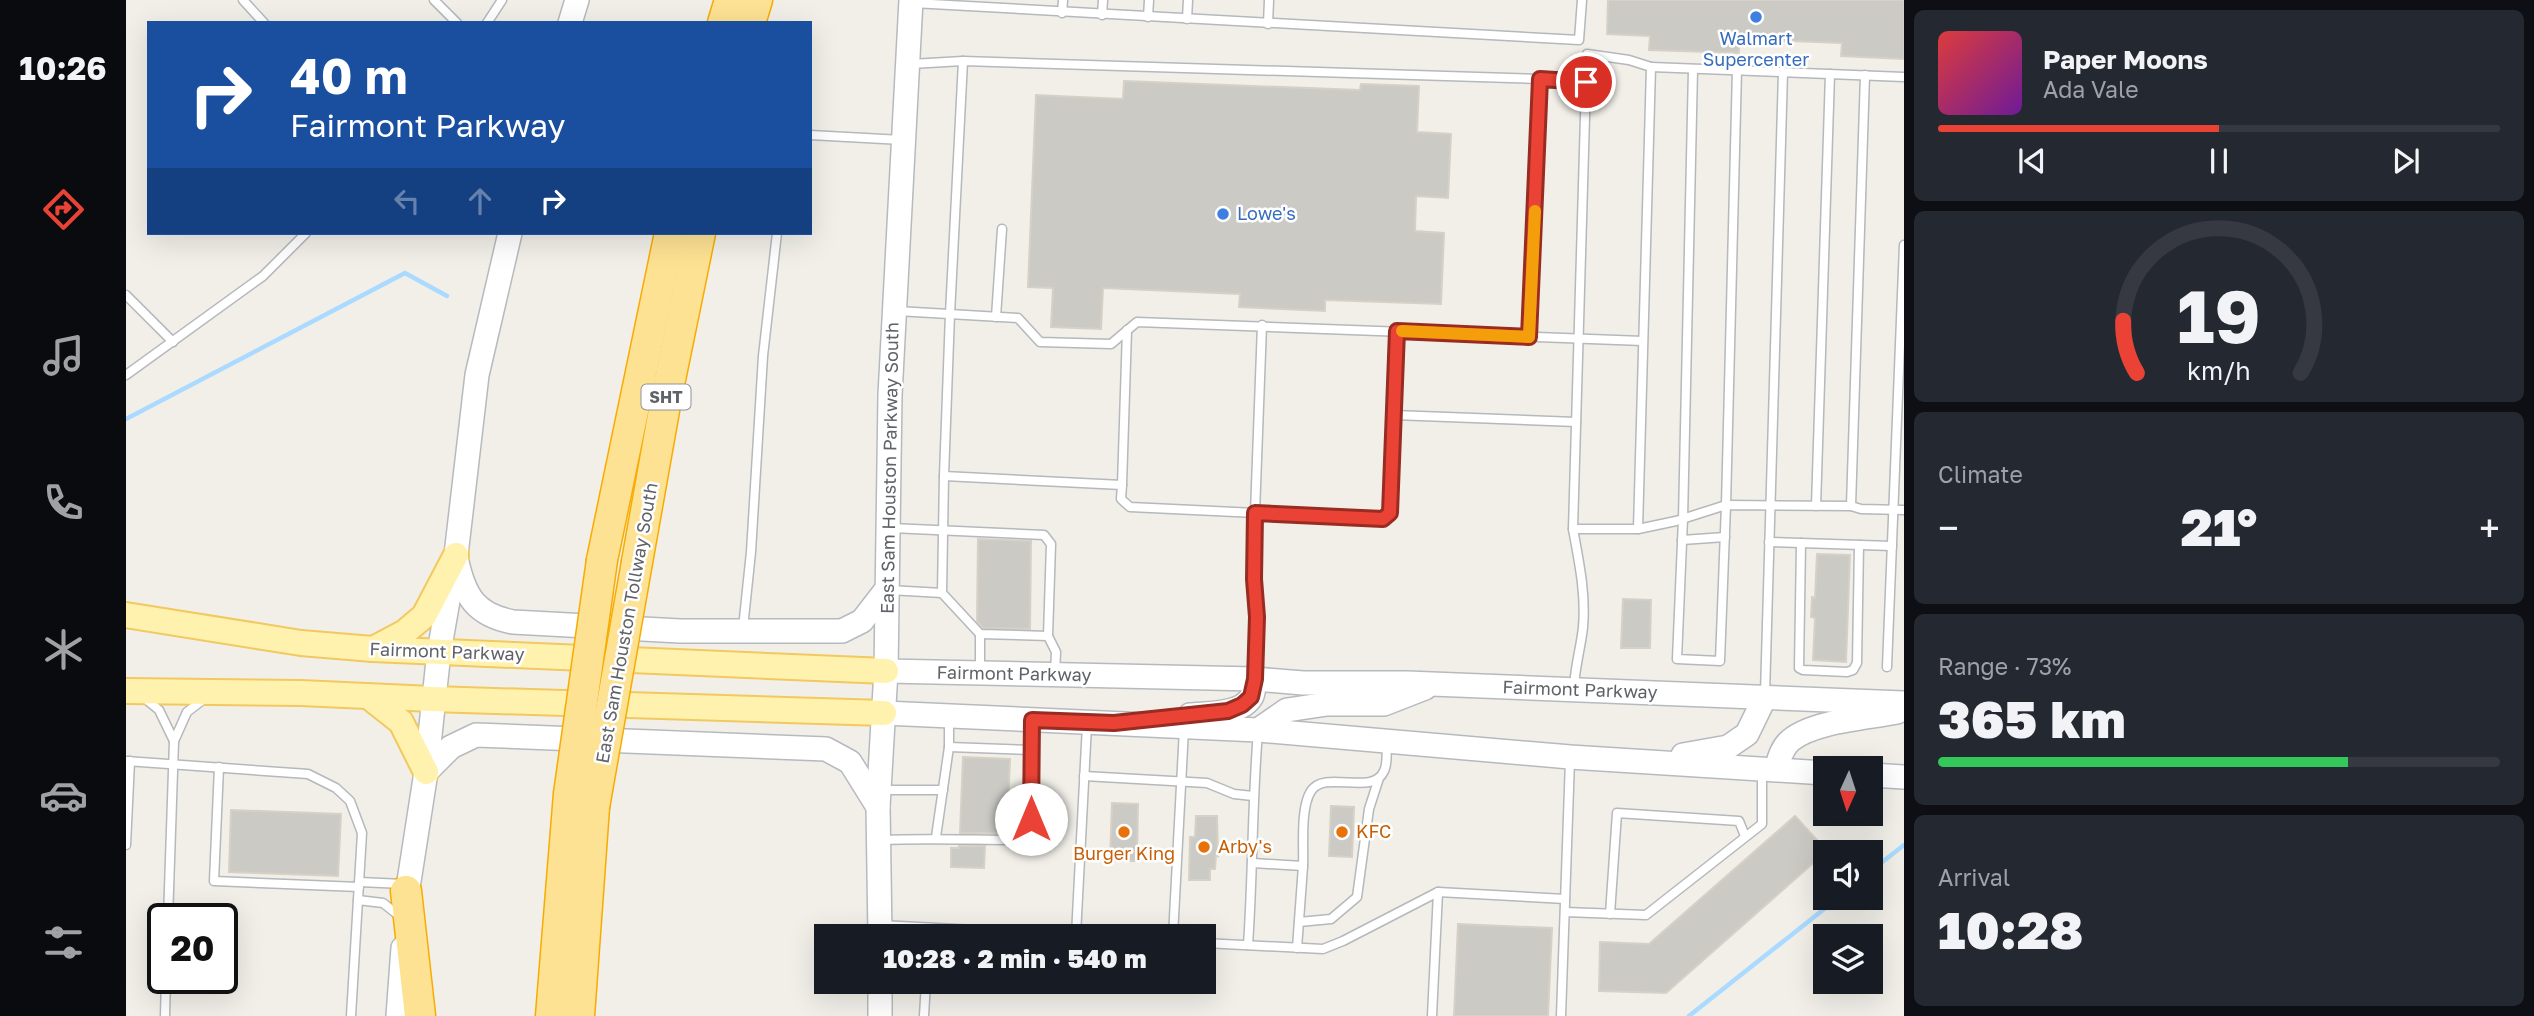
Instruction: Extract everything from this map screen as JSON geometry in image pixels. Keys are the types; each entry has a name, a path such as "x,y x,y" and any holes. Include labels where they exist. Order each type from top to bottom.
{"highway":[{"path":"724,21 730,0"},
{"path":"751,21 757,0"},
{"name":"East Sam Houston Tollway South","path":"551,1016 582,800 602,560 670,235"},
{"name":"East Sam Houston Tollway South","path":"579,1016 582,800 637,562 666,399 700,235"},
{"path":"406,898 420,1016"}],"main road":[{"path":"570,21 577,0"},
{"name":"East Sam Houston Parkway South","path":"880,924 877,840 886,671 887,527 894,311 910,1"},
{"path":"398,1016 406,898 426,772 432,699 456,555 477,375 510,235"},
{"path":"456,555 461,581 470,600 495,618 513,622 666,630 842,631 862,621 886,590"},
{"path":"373,649 405,632 424,617 456,555"},
{"name":"Fairmont Parkway","path":"126,615 301,643 373,649 886,671 1255,679 1303,683 1435,684 1904,703"},
{"path":"1114,723 1228,711 1242,705 1251,697 1255,679"},
{"path":"1258,730 1287,710 1327,705 1384,704 1435,684"},
{"path":"130,691 884,713 1184,726 1570,757 1813,772"},
{"path":"368,696 401,722 426,772"},
{"path":"1638,761 1728,747 1747,734 1765,697"},
{"path":"1769,769 1788,742 1800,734 1828,724 1904,711"},
{"path":"426,772 451,747 476,735 827,750 850,762 879,799"},
{"path":"1883,776 1904,777"},
{"path":"880,994 880,1016"}],"lane":[{"path":"243,0 262,21"},
{"path":"434,0 455,21"},
{"path":"488,21 502,0"},
{"path":"1018,10 1019,0"},
{"path":"1062,13 1063,0"},
{"path":"1102,15 1103,0"},
{"path":"1149,0 1149,17"},
{"path":"1187,19 1188,0"},
{"path":"1268,24 1269,0"},
{"path":"910,1 1062,13 1579,40 1582,0"},
{"path":"1574,690 1574,668 1583,628 1584,589 1573,529 1587,54 1629,60 1651,67 1904,77"},
{"path":"962,61 950,314 942,593 980,634 980,673"},
{"path":"908,64 962,61 1586,82"},
{"path":"1638,528 1651,67"},
{"path":"1693,69 1683,519 1677,659 1720,661 1737,70"},
{"path":"1765,697 1783,72"},
{"path":"1816,506 1830,74"},
{"path":"1852,506 1865,75"},
{"path":"1529,337 1540,79"},
{"path":"812,135 902,140"},
{"path":"996,317 1002,229"},
{"path":"126,374 263,276 304,235"},
{"path":"743,631 751,552 763,356 777,235"},
{"path":"1887,667 1904,245"},
{"path":"126,295 173,342"},
{"path":"894,311 1018,318 1040,342 1111,344 1137,322 1643,341"},
{"path":"1255,679 1255,513 1262,325"},
{"path":"1127,330 1121,499 1130,507 1383,519 1390,513 1397,331"},
{"path":"1394,415 1576,422"},
{"path":"944,476 1122,485"},
{"path":"1573,529 1638,528 1683,519 1726,505 1852,506 1861,509 1904,510"},
{"path":"887,527 1044,535 1051,544 1048,636 1056,652 1055,675"},
{"path":"1682,540 1725,537"},
{"path":"1769,542 1892,546"},
{"path":"1801,543 1799,668 1847,672 1853,670 1857,663 1859,545"},
{"path":"886,590 942,593"},
{"path":"980,634 1048,636"},
{"path":"130,691 159,710 174,741"},
{"path":"169,903 174,741 187,712 213,692"},
{"path":"936,837 949,747 949,716"},
{"path":"877,840 936,837 949,840 1020,841 1031,819 1032,720"},
{"path":"1077,924 1087,722"},
{"path":"1174,924 1184,726"},
{"path":"1248,945 1258,730"},
{"path":"1299,922 1331,919 1357,898 1369,809 1379,778 1385,770 1387,741"},
{"path":"949,747 1031,750"},
{"path":"1561,1016 1570,757"},
{"path":"126,845 128,761 308,774 336,788 350,802 362,832 351,1016"},
{"path":"219,767 214,881 359,884 406,898"},
{"path":"1565,912 1646,915 1762,824 1769,769"},
{"path":"1084,776 1207,783 1234,794 1253,796"},
{"path":"1297,948 1305,803 1312,789 1324,782 1360,783 1379,778"},
{"path":"879,799 943,790"},
{"path":"1610,914 1617,813 1739,821 1745,836"},
{"path":"1253,863 1303,866"},
{"path":"1216,944 1323,949 1438,892 1565,899"},
{"path":"1432,1016 1438,892"},
{"path":"358,900 383,902 406,898"},
{"path":"165,1016 166,994"},
{"path":"924,1016 925,994"}],"building":[{"name":"Walmart Supercenter","path":"1608,0 1904,0 1904,59 1841,56 1842,43 1739,39 1739,53 1649,50 1650,36 1607,34"},
{"name":"Lowe's","path":"1124,81 1360,90 1361,84 1419,86 1417,132 1451,134 1448,198 1416,196 1415,231 1444,233 1441,304 1325,300 1325,311 1239,307 1240,294 1103,288 1101,329 1051,327 1053,288 1028,287 1036,95 1123,99"},
{"path":"978,539 1031,541 1030,629 983,628 977,621"},
{"path":"1817,554 1850,555 1846,662 1813,660 1815,618 1811,617 1812,597 1815,598"},
{"path":"1623,599 1651,600 1650,648 1621,648"},
{"path":"963,757 1010,759 1007,833 960,833"},
{"name":"Burger King","path":"1112,803 1138,804 1137,861 1110,861"},
{"name":"KFC","path":"1331,806 1354,807 1352,857 1329,856"},
{"path":"231,810 341,814 338,876 229,872"},
{"name":"Arby's","path":"1196,816 1217,816 1218,856 1216,855 1215,869 1210,869 1210,880 1189,880 1190,837 1195,837"},
{"path":"1795,816 1817,840 1813,840 1813,863 1666,993 1599,991 1600,942 1649,944"},
{"path":"985,846 984,868 951,867 951,848"},
{"path":"1458,924 1552,928 1548,1016 1454,1016"}],"waterway":[{"path":"126,419 405,273 447,296"},
{"path":"1883,862 1904,845"},
{"path":"1689,1016 1823,910"}],"slow traffic":[{"path":"1402,331 1529,337 1535,211"}],"place":[{"name":"Walmart Supercenter","path":"1756,17"},
{"name":"Lowe's","path":"1223,214"},
{"name":"Burger King","path":"1124,832"},
{"name":"KFC","path":"1342,832"},
{"name":"Arby's","path":"1204,847"}],"route":[{"path":"1031,819 1032,720 1114,723 1228,711 1242,705 1251,697 1255,679 1257,617 1254,579 1255,513 1383,519 1390,513 1397,331 1529,337 1540,79 1586,82"}]}
